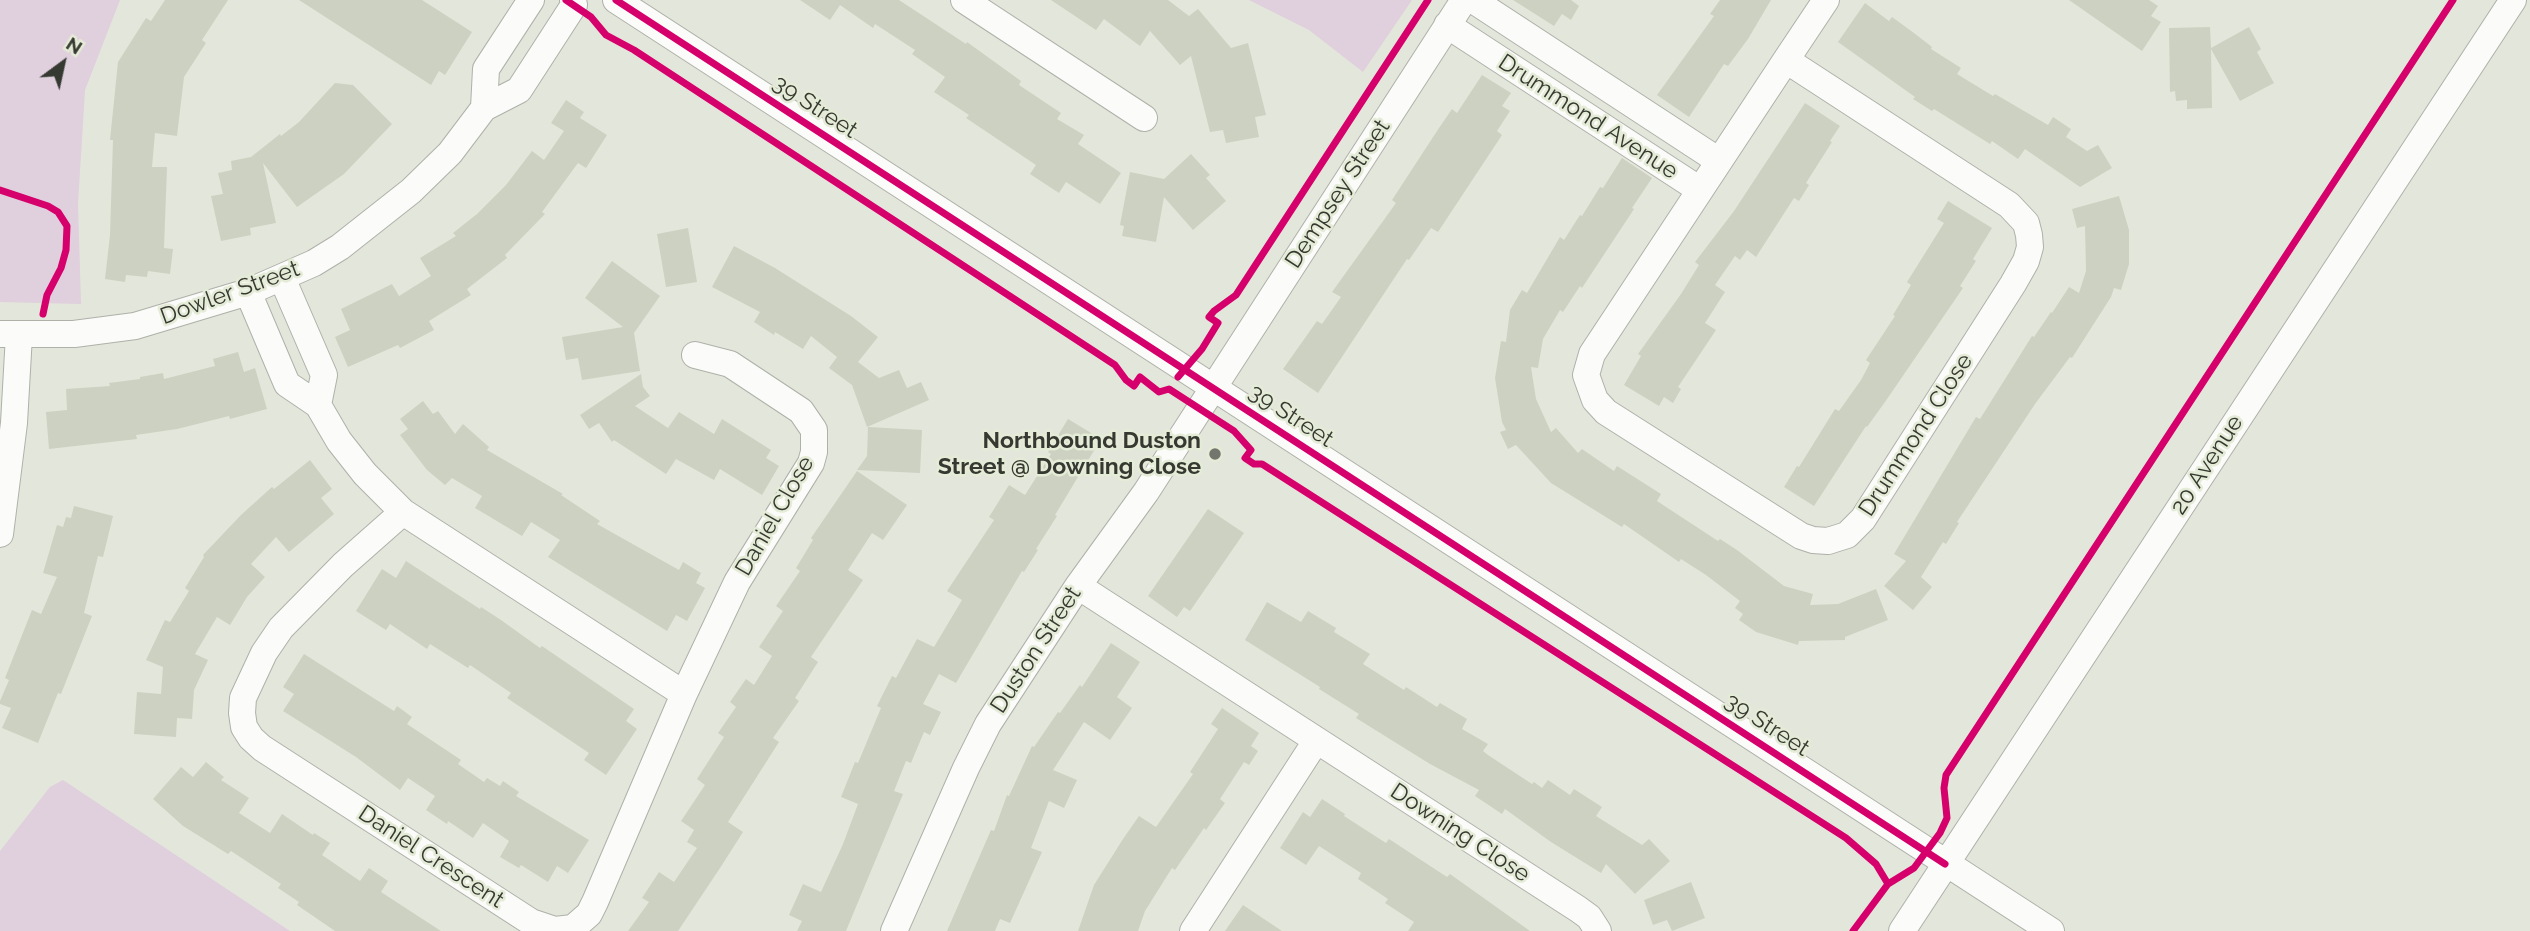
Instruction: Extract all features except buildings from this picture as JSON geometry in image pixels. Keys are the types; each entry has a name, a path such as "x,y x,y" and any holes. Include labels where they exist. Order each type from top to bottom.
{"street":[{"path":"484,108 486,69 531,0"},
{"name":"Dowler Street","path":"9,335 74,334 135,326 248,292 314,263 340,247 411,191 450,153 484,108 519,90 574,5 573,0"},
{"name":"39 Street","path":"616,0 2051,931"},
{"path":"964,0 1144,118"},
{"name":"Dempsey Street","path":"1213,388 1464,0"},
{"name":"Drummond Avenue","path":"1474,0 1719,161"},
{"name":"Drummond Avenue","path":"1447,25 1700,190 1826,0"},
{"name":"20 Avenue","path":"1902,931 2513,0"},
{"name":"Drummond Close","path":"1700,190 1592,354 1586,375 1588,386 1595,400 1606,412 1787,528 1813,540 1839,539 1863,519 2013,284 2026,261 2030,247 2029,235 2026,223 2009,205 1786,60"},
{"path":"282,278 324,375 318,405"},
{"path":"248,292 287,384 318,405 339,441 365,474 403,512 684,694"},
{"path":"0,534 14,423 9,335"},
{"name":"Daniel Close","path":"684,694 737,582 811,463 815,441 809,420 790,403 730,364 695,355"},
{"name":"Duston Street","path":"894,931 988,724 1078,586 1146,492 1213,388"},
{"name":"Daniel Crescent","path":"403,512 301,605 264,653 243,698 242,713 244,727 262,748 531,922 543,927 565,930 573,928 589,914 684,694"},
{"name":"Downing Close","path":"1078,586 1578,909 1589,917 1598,931"},
{"path":"1193,931 1316,741"}],"shaded area":[{"path":"0,0 120,0 85,90 78,204 81,304 0,302"},
{"path":"1249,0 1412,0 1363,72 1309,30"},
{"path":"63,780 290,931 0,931 0,851 50,787"}],"cycle path":[{"path":"566,0 591,17 606,35 634,50 1115,365 1134,386 1140,377 1159,392 1169,389 1234,431 1251,450 1245,458 1254,464 1262,464 1846,838 1876,864 1888,884"},
{"path":"616,0 1945,864"},
{"path":"1178,377 1202,349 1218,323 1209,317 1236,295 1428,0"},
{"path":"1853,931 1888,884 1914,868 1940,833 1947,818 1944,788 1946,775 2453,0"},
{"path":"0,190 48,206 58,212 67,226 66,250 61,268 47,295 43,314"}],"place":[{"name":"Northbound Duston Street @ Downing Close","path":"1215,454"}]}
